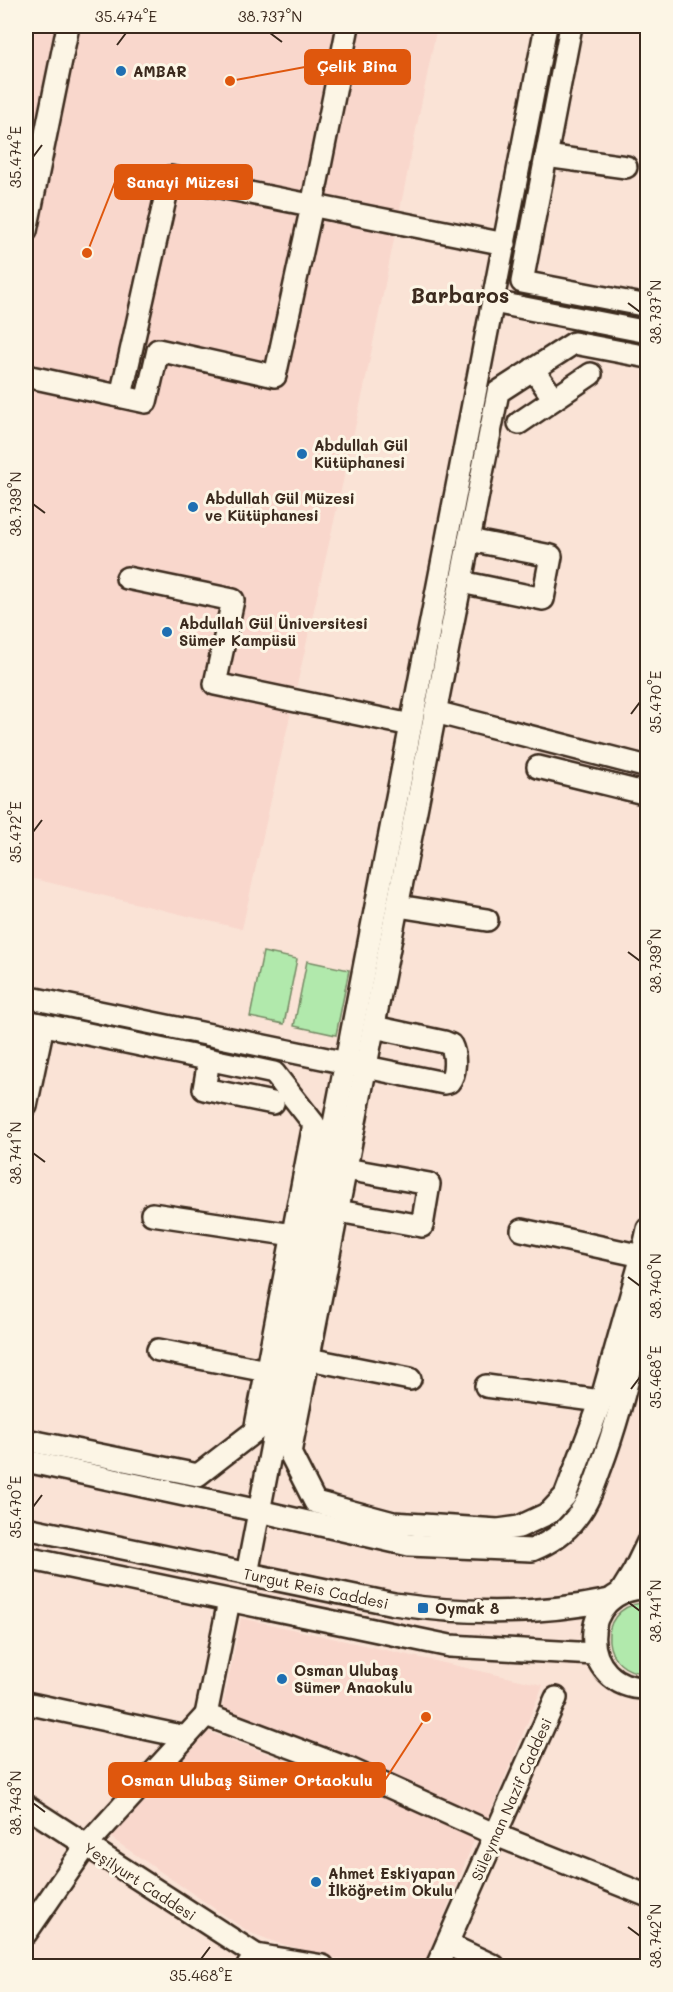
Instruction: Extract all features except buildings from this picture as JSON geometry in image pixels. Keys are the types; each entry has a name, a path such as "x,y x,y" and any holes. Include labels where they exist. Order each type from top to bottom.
{"street":[{"path":"26,231 68,26"},
{"path":"26,376 146,402 158,350 274,376 312,206 348,26"},
{"path":"247,1574 546,26"},
{"path":"571,26 522,282 648,306"},
{"path":"546,156 626,167"},
{"path":"121,396 170,177 505,244"},
{"path":"493,302 648,332"},
{"path":"620,327 626,302"},
{"path":"648,357 574,343 498,392 290,1453 315,1502 393,1522 498,1530 519,1527 549,1513 565,1496 601,1401 648,1229"},
{"path":"533,369 554,399"},
{"path":"519,423 591,374"},
{"path":"461,582 543,599 551,556 469,540"},
{"path":"128,578 233,600 216,684 411,725"},
{"path":"435,712 648,767"},
{"path":"582,777 588,752"},
{"path":"538,766 648,794"},
{"path":"398,906 487,920"},
{"path":"26,997 444,1083 449,1082 453,1077 454,1052 451,1045 374,1028"},
{"path":"26,1106 34,1023 274,1073 314,1124 255,1431 198,1475 26,1440"},
{"path":"209,1060 204,1089 273,1103"},
{"path":"338,1211 422,1226 429,1184 346,1169"},
{"path":"152,1214 293,1235"},
{"path":"522,1230 642,1256"},
{"path":"26,1461 409,1545 532,1550 544,1545 564,1531 575,1520 591,1493 614,1432 648,1301"},
{"path":"158,1350 267,1371"},
{"path":"309,1359 410,1379"},
{"path":"486,1386 601,1401"},
{"name":"Turgut Reis Caddesi","path":"26,1528 394,1604 452,1611 511,1613 541,1611 616,1596 634,1588 648,1588"},
{"path":"648,1542 634,1571 616,1596 602,1609 595,1621 593,1634 595,1654 605,1671 615,1680 633,1688 648,1688"},
{"name":"Turgut Reis Caddesi","path":"26,1558 450,1646 595,1654"},
{"path":"26,1933 86,1846 206,1716 229,1601"},
{"name":"Süleyman Nazif Caddesi","path":"437,1966 556,1698"},
{"path":"26,1703 186,1737"},
{"path":"206,1716 352,1770 496,1835 648,1896"},
{"name":"Yeşilyurt Caddesi","path":"26,1806 259,1963"},
{"path":"447,1944 494,1966"},
{"path":"259,1963 323,1966"}],"shaded area":[{"name":"Abdullah Gül Üniversitesi Sümer Kampüsü","path":"26,26 437,26 364,388 242,929 26,877"},
{"path":"241,1618 543,1685 487,1820 221,1715"},
{"name":"Ahmet Eskiyapan İlköğretim Okulu","path":"207,1731 477,1833 424,1966 363,1966 275,1942 249,1932 101,1831"}],"green space":[{"path":"263,952 297,959 284,1024 250,1017"},
{"path":"307,961 349,970 336,1035 294,1026"},
{"path":"647,1603 648,1673 632,1671 620,1664 612,1653 609,1641 610,1628 616,1617 626,1608"}],"place":[{"name":"AMBAR","path":"121,71"},
{"name":"Çelik Bina","path":"230,81"},
{"name":"Sanayi Müzesi","path":"87,253"},
{"name":"Abdullah Gül Kütüphanesi","path":"302,454"},
{"name":"Abdullah Gül Müzesi ve Kütüphanesi","path":"193,507"},
{"name":"Abdullah Gül Üniversitesi Sümer Kampüsü","path":"167,632"},
{"name":"Oymak 8","path":"423,1608"},
{"name":"Osman Ulubaş Sümer Anaokulu","path":"282,1679"},
{"name":"Osman Ulubaş Sümer Ortaokulu","path":"426,1717"},
{"name":"Ahmet Eskiyapan İlköğretim Okulu","path":"316,1882"}],"district":[{"name":"Barbaros","path":"460,294"}]}
